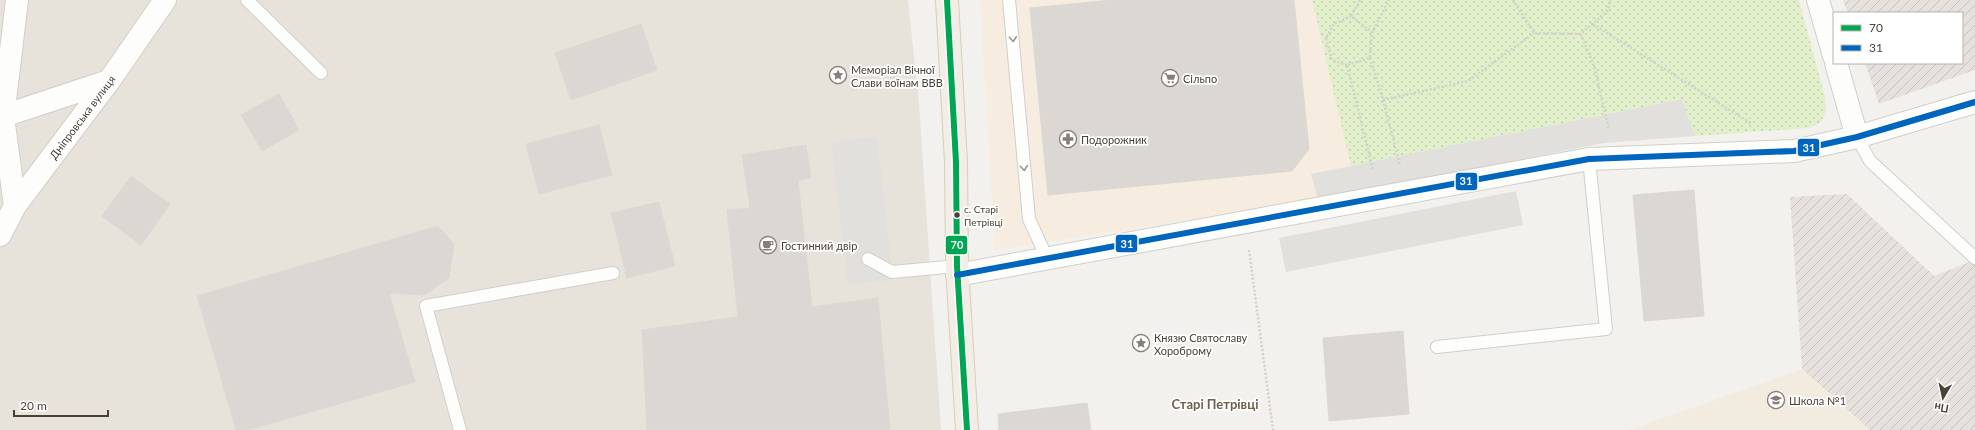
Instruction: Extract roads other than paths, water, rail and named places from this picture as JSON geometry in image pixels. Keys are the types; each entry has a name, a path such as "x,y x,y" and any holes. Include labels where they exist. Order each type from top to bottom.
{"main road":[{"path":"947,0 956,162 957,270 967,430"}],"street":[{"path":"15,206 1,117 17,0"},
{"name":"Дніпровська вулиця","path":"0,235 15,206 109,81 165,0"},
{"path":"1818,0 1833,52"},
{"path":"1836,64 1857,137"},
{"path":"1,117 109,81"},
{"path":"957,270 1047,258 1246,223 1589,159 1794,151 1857,137 1975,102"}],"lane":[{"path":"247,0 321,73"},
{"path":"1009,0 1029,219 1047,258"},
{"path":"1857,137 1870,161 1975,258"},
{"path":"1437,347 1606,329 1589,159"},
{"path":"868,259 892,272 957,270"},
{"path":"460,430 426,306 613,273"}],"place":[{"name":"Меморіал Вічної Слави воїнам ВВВ","path":"838,75"},
{"name":"Сільпо","path":"1170,78"},
{"name":"Подорожник","path":"1068,139"},
{"name":"с. Старі Петрівці","path":"957,215"},
{"name":"Гостинний двір","path":"768,245"},
{"name":"Князю Святославу Хороброму","path":"1141,343"},
{"name":"Школа №1","path":"1776,400"}],"district":[{"name":"Старі Петрівці","path":"1215,404"}]}
